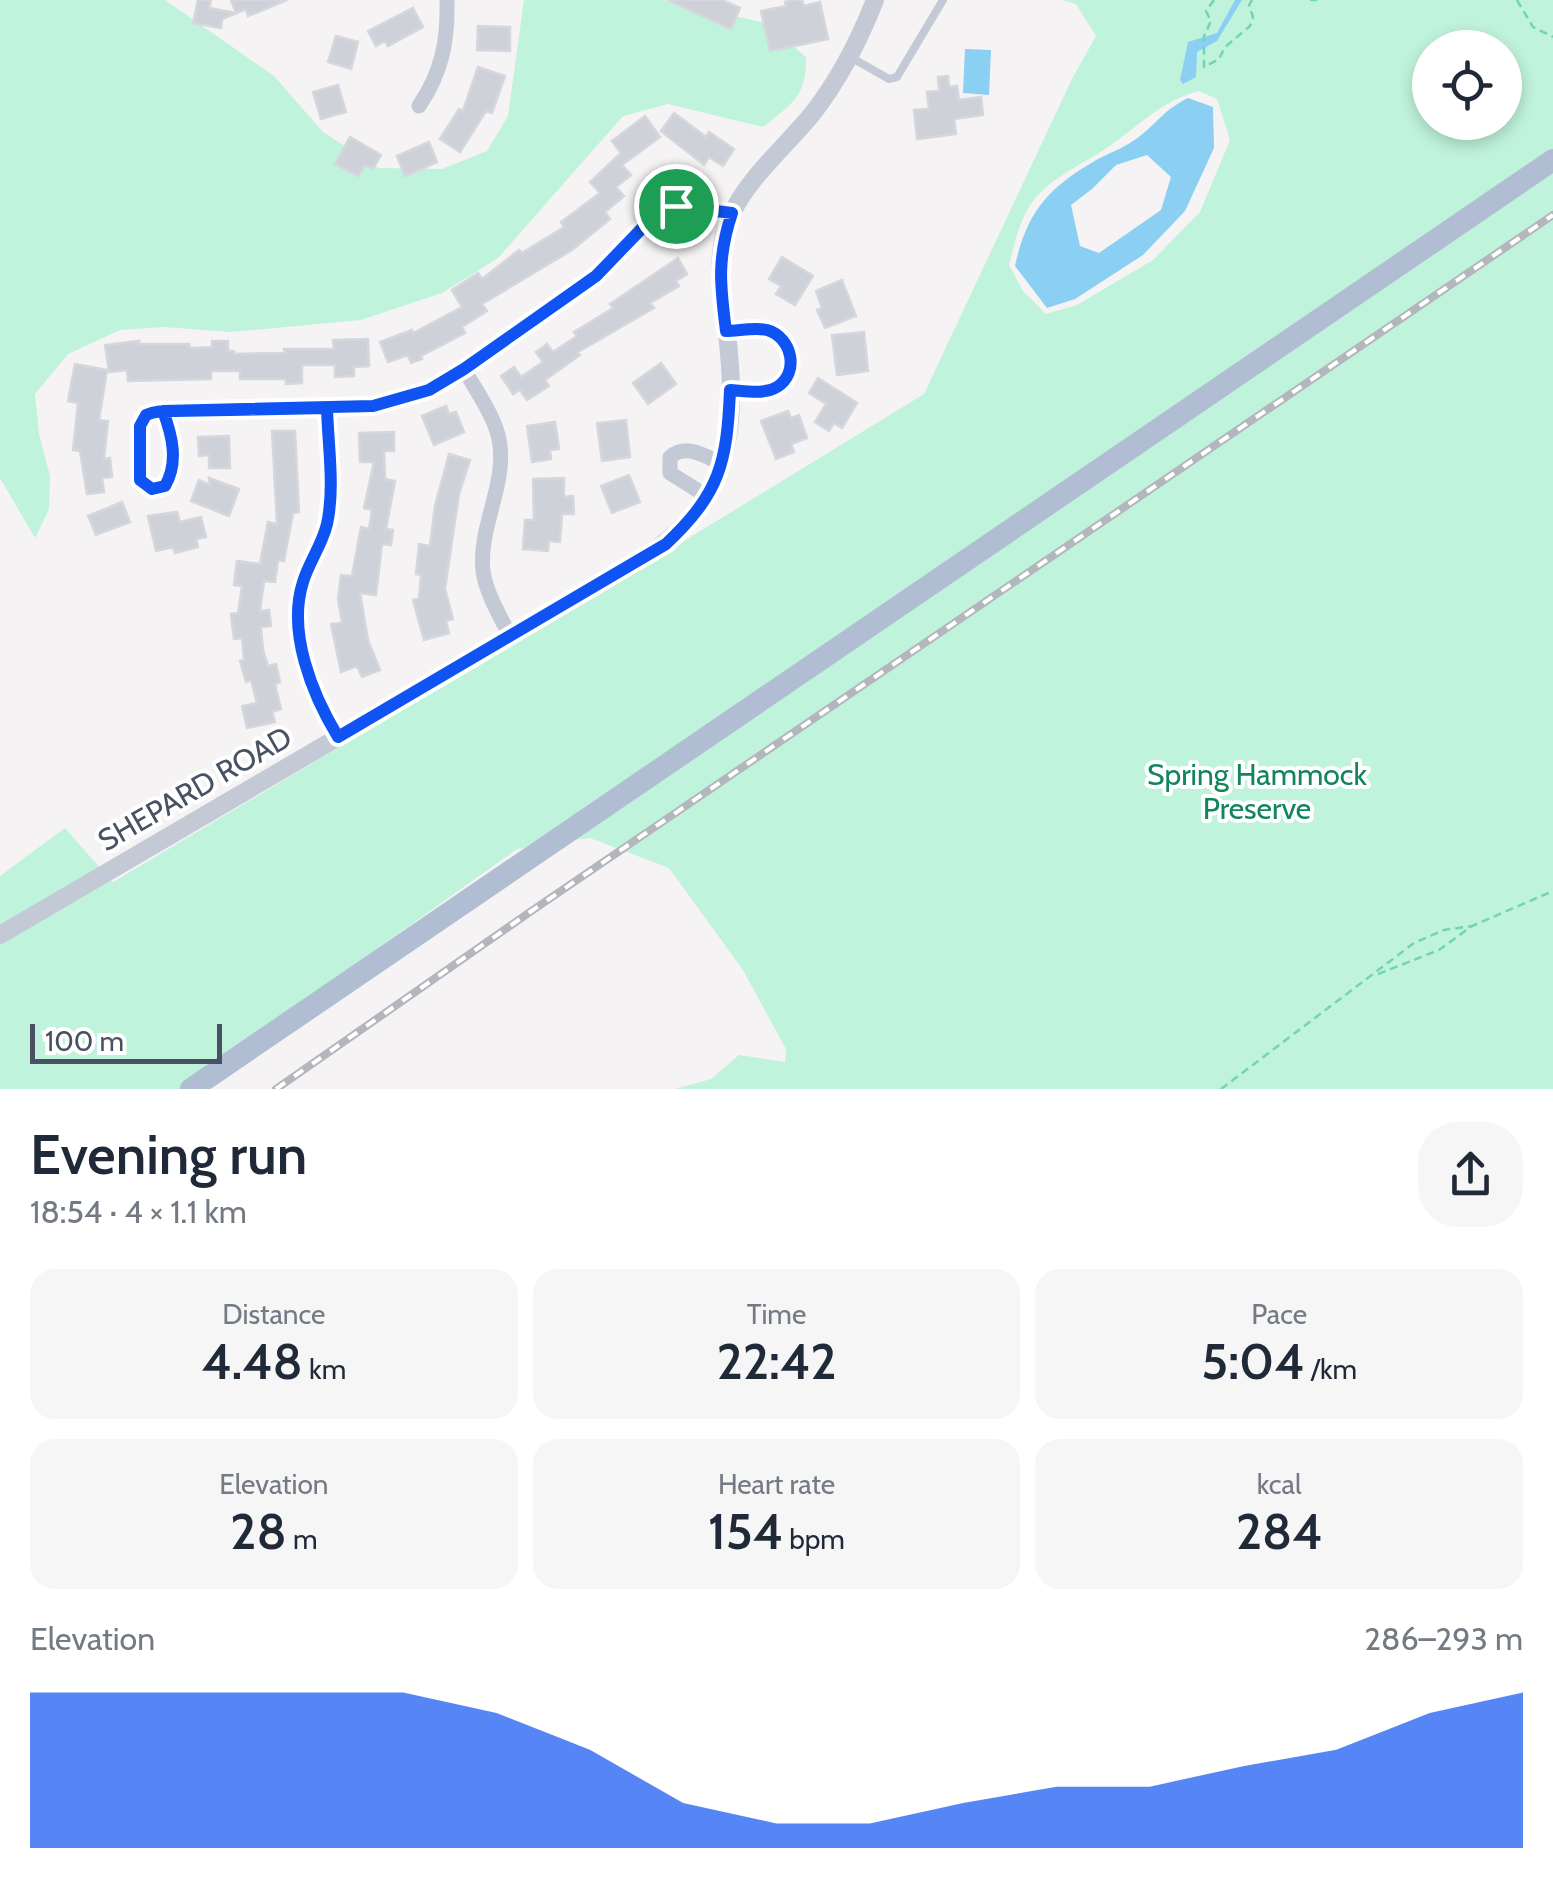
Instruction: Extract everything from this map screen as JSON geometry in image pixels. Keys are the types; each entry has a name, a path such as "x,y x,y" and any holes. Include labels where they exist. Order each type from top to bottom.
{"main road":[{"path":"192,1089 1553,160"}],"street":[{"path":"419,106 433,86 442,61 448,29 447,0"},
{"name":"SHEPARD ROAD","path":"0,935 666,544 692,520 708,497 722,464 728,432 730,390 718,273 732,213 814,112 850,57 874,0"},
{"path":"163,411 171,438 171,475 165,486 152,489 140,480 140,426 146,415 163,411 373,406 402,400 429,390 464,369 596,276 662,212 676,206 693,206 732,213"},
{"path":"726,331 766,330 789,348 791,364 786,378 766,392 730,390"},
{"path":"464,369 500,441 483,571 510,636"},
{"path":"327,408 330,499 326,526 303,580 298,610 311,684 338,737"},
{"path":"708,497 676,479 670,472 670,457 690,450 722,464"}],"lane":[{"path":"850,57 888,79 896,77 943,0"}],"path":[{"path":"1214,0 1206,11 1211,22 1204,36 1204,67 1219,59 1225,47 1250,26 1252,0"},
{"path":"1310,0 1317,0"},
{"path":"1518,0 1533,27 1553,36"},
{"path":"1376,974 1438,950 1472,926 1553,891"},
{"path":"1221,1089 1426,937 1472,926"}],"green space":[{"path":"0,0 165,0 274,76 323,132 379,168 442,169 487,151 508,116 524,0 665,0 765,23 806,57 806,70 796,98 763,127 668,104 623,116 498,258 442,293 361,320 231,332 164,327 120,330 68,354 35,394 39,434 50,476 49,509 35,538 0,478"},
{"path":"1062,0 1553,0 1553,152 536,846 517,849 180,1089 0,1089 0,943 109,879 113,882 924,394 1072,79 1096,36 1076,4","holes":["1199,91 1217,99 1230,140 1200,212 1153,260 1077,305 1046,314 1023,291 1009,265 1021,223 1033,201 1059,177 1162,107"]},
{"name":"Spring Hammock Preserve","path":"1553,168 1553,1089 675,1089 711,1079 739,1055 785,1062 786,1049 743,970 669,868 590,838 567,841"},
{"path":"65,828 100,868 0,927 0,876"}],"water":[{"path":"1235,0 1242,0 1217,41 1197,52 1196,77 1183,84 1180,80 1188,42 1217,33"},
{"path":"965,49 991,50 989,95 963,93"},
{"path":"1188,98 1213,107 1214,148 1185,211 1143,255 1075,299 1047,308 1015,266 1034,215 1066,180 1135,140","holes":["1147,155 1171,177 1161,210 1099,253 1080,246 1071,205 1116,165"]}],"building":[{"path":"198,0 211,0 209,8 236,13 231,0 287,0 248,16 246,9 222,19 221,28 193,23"},
{"path":"668,0 722,0 740,8 731,29"},
{"path":"802,0 804,6 820,2 828,39 770,51 761,11 786,6 785,2"},
{"path":"413,8 423,27 388,46 385,41 376,46 368,31"},
{"path":"478,26 510,27 510,51 477,50"},
{"path":"336,36 358,42 351,69 328,62"},
{"path":"478,67 505,76 492,113 486,111 460,152 440,139 459,109 463,111"},
{"path":"948,76 949,87 957,86 959,100 981,97 983,115 954,119 956,134 917,139 914,110 929,109 927,92 939,91 938,77"},
{"path":"338,85 346,112 321,119 313,92"},
{"path":"674,113 706,137 709,132 734,149 723,166 709,157 704,165 661,131"},
{"path":"645,116 660,137 622,165 631,175 616,187 624,196 605,212 610,219 572,250 482,304 487,311 462,327 465,333 421,356 422,359 411,363 408,355 388,362 380,342 412,330 413,333 462,307 452,290 478,273 482,279 519,250 522,253 564,227 561,222 600,193 590,182 621,153 612,141"},
{"path":"350,137 381,155 373,169 365,165 358,176 335,164"},
{"path":"429,142 437,162 405,176 397,156"},
{"path":"782,257 813,276 795,305 776,294 781,286 769,279"},
{"path":"678,258 687,274 676,281 679,286 650,303 654,308 578,352 580,355 545,380 549,386 527,400 520,390 513,394 501,376 514,367 521,377 543,362 536,352 547,344 553,352 577,336 574,332 613,308 610,304"},
{"path":"842,280 856,316 825,328 817,310 822,308 816,291"},
{"path":"864,332 868,371 837,375 832,335"},
{"path":"368,339 369,366 354,367 354,376 335,377 335,365 302,365 302,383 286,384 286,379 240,379 240,371 211,371 211,379 128,381 127,370 109,372 105,345 139,341 189,344 190,348 212,347 212,341 228,341 228,351 234,354 285,353 284,349 334,349 333,340"},
{"path":"661,363 676,384 648,404 633,383"},
{"path":"75,364 107,370 99,420 108,421 104,459 110,458 112,477 102,478 104,492 87,494 80,451 73,450 78,403 68,401"},
{"path":"818,378 857,403 842,428 834,423 829,431 815,422 826,404 809,393"},
{"path":"446,406 449,414 456,412 464,432 434,445 422,416"},
{"path":"788,411 791,418 799,415 807,438 791,444 794,452 776,459 761,421"},
{"path":"626,420 630,457 602,461 597,423"},
{"path":"555,422 559,449 550,450 551,459 532,462 527,426"},
{"path":"272,431 295,431 299,512 293,513 284,561 278,560 275,582 264,581 260,611 269,610 271,626 261,627 263,650 268,666 276,664 280,682 275,684 281,709 272,712 275,722 247,728 242,706 257,703 251,680 246,682 240,661 244,660 242,638 234,639 231,614 238,613 242,586 234,585 237,561 260,564 268,522 277,524"},
{"path":"394,432 394,451 384,451 385,479 395,481 386,529 393,530 391,545 382,544 376,595 360,593 368,640 380,670 362,677 357,666 341,672 331,624 342,623 338,599 341,575 352,576 361,527 369,529 372,510 364,508 374,462 360,462 359,433"},
{"path":"229,436 230,468 209,468 209,455 199,456 198,437"},
{"path":"449,454 470,460 459,494 445,589 453,619 446,621 449,633 424,640 413,600 419,598 419,544 430,546 435,506"},
{"path":"629,475 640,502 612,513 601,486"},
{"path":"209,478 239,489 229,516 191,501 199,480 210,485"},
{"path":"564,478 564,497 573,496 574,514 562,514 560,542 549,541 548,551 523,549 525,520 534,520 533,479"},
{"path":"122,502 130,522 96,535 88,516"},
{"path":"177,512 180,522 201,517 206,537 196,539 198,547 175,553 173,547 156,551 148,516"}],"railway":[{"path":"276,1089 1553,215"}],"route":[{"path":"676,206 650,220 596,276 429,390 373,406 163,411 171,438 171,475 165,486 152,489 140,480 140,426 146,415 154,411 163,411 174,411 327,408 330,499 320,548 303,580 298,610 311,684 338,737 666,544 692,520 716,481 728,432 730,390 766,392 786,378 791,364 789,348 780,338 766,330 726,331 718,273 732,213 676,206"}]}
